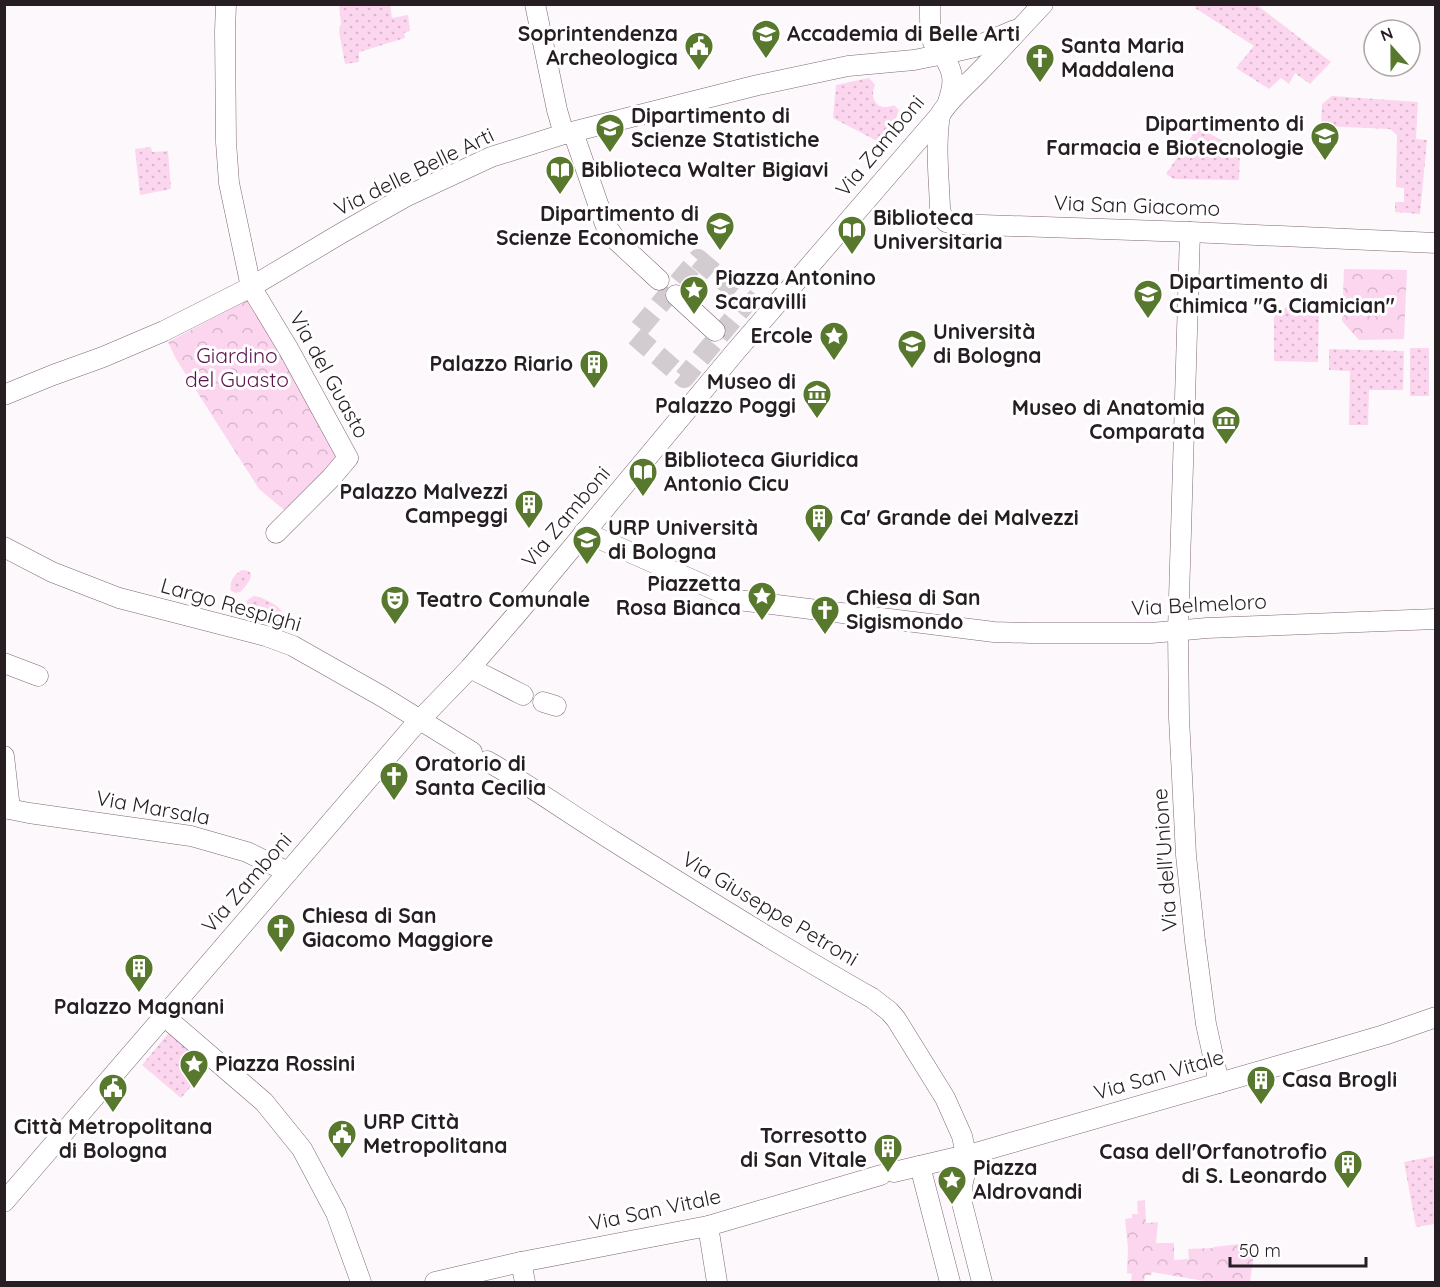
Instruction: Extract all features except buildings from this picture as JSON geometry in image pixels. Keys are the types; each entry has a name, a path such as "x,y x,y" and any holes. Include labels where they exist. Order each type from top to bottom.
{"street":[{"name":"Via del Guasto","path":"226,4 226,142 229,183 251,287 290,350 348,458 276,533"},
{"path":"535,4 557,110 605,224 617,241 659,280"},
{"path":"930,4 933,41 946,60 953,79 953,89 944,109"},
{"name":"Via Zamboni","path":"6,1198 419,720 470,668 526,590 584,532 727,342 1043,4"},
{"name":"Via Zamboni","path":"941,54 975,47 1023,26"},
{"name":"Via delle Belle Arti","path":"4,395 164,331 251,287 405,197 491,157 568,133 758,85 833,69 914,60 941,54"},
{"name":"Via San Giacomo","path":"944,109 938,126 938,146 940,208 946,222 1436,243"},
{"name":"Via dell'Unione","path":"1190,232 1178,631 1179,718 1186,855 1195,941 1206,1024 1219,1083"},
{"path":"676,295 727,342"},
{"name":"Via Belmeloro","path":"584,532 738,600 994,632 1151,633 1207,628 1436,619"},
{"name":"Largo Respighi","path":"4,547 52,572 119,598 281,641 306,652 480,757"},
{"path":"4,663 38,676"},
{"path":"470,668 523,695"},
{"path":"4,756 7,809"},
{"name":"Via Giuseppe Petroni","path":"480,757 730,915 872,998 889,1011 945,1098 962,1136 966,1154"},
{"name":"Via Marsala","path":"7,809 191,836 248,852 288,872"},
{"path":"164,1016 264,1102 302,1149 336,1213 361,1282"},
{"name":"Via San Vitale","path":"435,1282 613,1243 708,1226 888,1173 979,1152 1374,1038 1436,1017"},
{"path":"920,1166 950,1282 981,1279 962,1203 962,1186 967,1165 966,1154"},
{"path":"708,1226 717,1282"},
{"path":"521,1262 525,1282"}],"green space":[{"path":"390,4 392,18 408,15 410,31 404,33 405,38 359,52 359,62 345,64 339,31 341,23 339,5"},
{"path":"1197,5 1257,5 1331,62 1310,84 1295,73 1289,84 1281,78 1269,89 1236,68 1254,46 1195,8"},
{"path":"869,78 875,85 873,95 876,103 883,107 894,105 899,110 885,145 833,118 836,85"},
{"path":"1332,96 1418,102 1416,139 1427,140 1420,214 1395,212 1395,202 1404,202 1404,188 1396,187 1397,135 1390,129 1321,126 1322,104"},
{"path":"1198,127 1240,148 1239,180 1174,179 1166,174"},
{"path":"151,147 152,152 168,151 171,189 140,195 135,149"},
{"path":"1344,269 1407,270 1404,339 1359,340 1342,321"},
{"name":"Giardino del Guasto","path":"252,298 341,458 291,514 259,489 176,359 168,342"},
{"path":"1286,307 1319,308 1318,362 1274,361 1274,317"},
{"path":"1410,348 1429,348 1429,396 1410,396"},
{"path":"1329,349 1404,351 1403,390 1369,390 1368,425 1349,425 1350,371 1329,370"},
{"path":"242,570 250,573 251,576 240,592 235,593 231,590 232,581"},
{"path":"254,596 277,606 283,613 280,622 271,622 248,607 247,602"},
{"path":"171,1030 211,1063 181,1098 142,1065"},
{"path":"1435,1156 1435,1224 1416,1227 1404,1162"},
{"path":"1145,1200 1146,1223 1158,1222 1156,1243 1174,1243 1174,1260 1189,1259 1188,1249 1248,1243 1248,1252 1254,1252 1250,1282 1210,1282 1152,1272 1151,1275 1145,1275 1144,1282 1131,1282 1132,1274 1127,1273 1128,1248 1125,1219 1132,1218 1132,1214 1138,1214 1137,1201"}],"tunnel":[{"path":"698,259 748,301 684,378 634,335 698,259"}],"place":[{"name":"Accademia di Belle Arti","path":"766,60"},
{"name":"Soprintendenza Archeologica","path":"699,72"},
{"name":"Santa Maria Maddalena","path":"1040,84"},
{"name":"Dipartimento di Scienze Statistiche","path":"610,154"},
{"name":"Dipartimento di Farmacia e Biotecnologie","path":"1325,162"},
{"name":"Biblioteca Walter Bigiavi","path":"560,196"},
{"name":"Dipartimento di Scienze Economiche","path":"720,252"},
{"name":"Biblioteca Universitaria","path":"852,256"},
{"name":"Piazza Antonino Scaravilli","path":"694,316"},
{"name":"Dipartimento di Chimica \"G. Ciamician\"","path":"1148,320"},
{"name":"Ercole","path":"834,362"},
{"name":"Università di Bologna","path":"912,370"},
{"name":"Palazzo Riario","path":"594,390"},
{"name":"Museo di Palazzo Poggi","path":"817,420"},
{"name":"Museo di Anatomia Comparata","path":"1226,446"},
{"name":"Biblioteca Giuridica Antonio Cicu","path":"643,498"},
{"name":"Palazzo Malvezzi Campeggi","path":"529,530"},
{"name":"Ca' Grande dei Malvezzi","path":"819,544"},
{"name":"URP Università di Bologna","path":"587,566"},
{"name":"Piazzetta Rosa Bianca","path":"762,622"},
{"name":"Teatro Comunale","path":"395,626"},
{"name":"Chiesa di San Sigismondo","path":"825,636"},
{"name":"Oratorio di Santa Cecilia","path":"394,802"},
{"name":"Chiesa di San Giacomo Maggiore","path":"281,954"},
{"name":"Palazzo Magnani","path":"139,994"},
{"name":"Piazza Rossini","path":"194,1090"},
{"name":"Casa Brogli","path":"1261,1106"},
{"name":"Città Metropolitana di Bologna","path":"113,1114"},
{"name":"URP Città Metropolitana","path":"342,1160"},
{"name":"Torresotto di San Vitale","path":"888,1174"},
{"name":"Casa dell'Orfanotrofio di S. Leonardo","path":"1348,1190"},
{"name":"Piazza Aldrovandi","path":"952,1206"}]}
